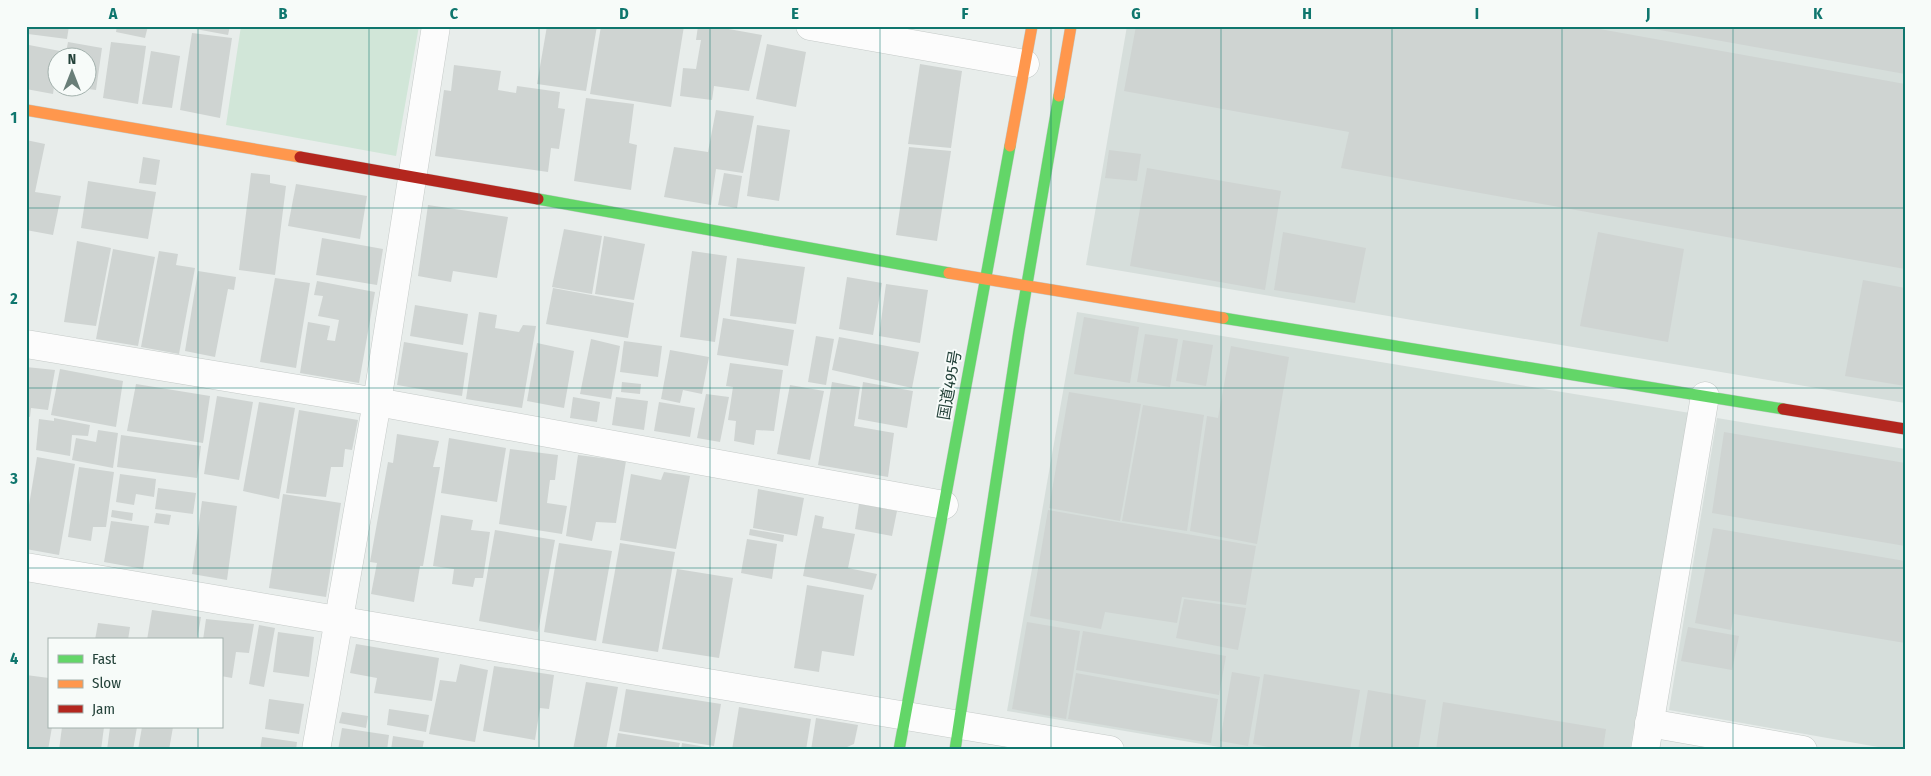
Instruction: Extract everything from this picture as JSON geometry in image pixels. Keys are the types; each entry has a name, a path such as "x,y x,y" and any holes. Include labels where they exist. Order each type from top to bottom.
{"main road":[{"name":"国道495号","path":"899,750 1032,26"},
{"path":"957,738 1027,286 1071,26"},
{"path":"26,110 413,176 985,279 1905,429"}],"street":[{"path":"316,750 376,402 436,26"},
{"path":"810,26 1025,64"},
{"path":"26,344 376,402 944,504"},
{"path":"1644,750 1705,396"},
{"path":"26,567 904,717 957,738 1110,750"},
{"path":"1649,722 1803,750"}],"shaded area":[{"path":"1127,26 1905,26 1905,403 1086,265"},
{"path":"1077,312 1690,413 1630,750 1237,750 1007,711"},
{"path":"1717,418 1905,449 1905,750 1895,750 1669,710"}],"green space":[{"path":"241,26 419,26 396,156 226,125"}],"building":[{"path":"29,26 69,26 67,39 28,34"},
{"path":"117,26 148,26 145,38 116,32"},
{"path":"190,26 230,26 228,35 190,28"},
{"path":"547,26 597,26 586,91 537,84"},
{"path":"601,26 684,26 671,107 590,94"},
{"path":"698,26 712,26 762,35 749,91 714,86 712,100 680,96 683,68 696,69 701,40 696,40"},
{"path":"1136,26 1583,26 1905,84 1905,269 1341,168 1349,132 1124,91"},
{"path":"1905,26 1905,74 1643,27"},
{"path":"192,33 232,38 220,118 180,110"},
{"path":"68,42 102,48 98,76 98,48 67,48"},
{"path":"111,42 146,46 138,104 103,98"},
{"path":"767,44 806,52 796,107 756,99"},
{"path":"29,45 48,49 48,93 26,89 26,65"},
{"path":"151,51 180,56 172,108 142,104"},
{"path":"920,64 962,71 951,148 908,144"},
{"path":"454,65 501,71 498,90 516,93 517,86 560,92 558,108 565,109 559,149 551,148 548,172 435,156 444,90 451,91"},
{"path":"586,98 634,104 629,143 637,145 631,190 574,181"},
{"path":"716,110 754,116 743,173 716,169 711,205 664,197 674,147 708,152"},
{"path":"757,125 790,130 779,201 747,196"},
{"path":"26,140 45,144 35,192 61,196 53,235 26,230"},
{"path":"909,147 951,151 937,241 896,235"},
{"path":"1109,150 1141,154 1137,181 1105,178"},
{"path":"143,157 160,160 156,185 139,183"},
{"path":"1147,168 1281,191 1265,290 1130,266"},
{"path":"251,173 270,175 270,183 286,186 275,275 239,270"},
{"path":"724,173 742,176 737,208 718,205"},
{"path":"88,181 156,192 148,239 81,228"},
{"path":"296,184 367,196 360,239 288,226"},
{"path":"428,205 508,217 497,278 453,271 451,282 418,276"},
{"path":"564,229 602,236 592,294 552,287"},
{"path":"1283,232 1366,248 1355,303 1274,290"},
{"path":"1598,232 1684,249 1668,342 1580,326"},
{"path":"604,236 645,244 634,300 595,294"},
{"path":"322,238 383,249 377,285 316,275"},
{"path":"77,241 111,248 96,326 64,322"},
{"path":"113,249 155,257 138,346 96,339"},
{"path":"159,251 178,254 176,265 195,268 179,354 141,347"},
{"path":"692,251 727,256 715,342 680,337"},
{"path":"737,258 805,267 796,324 730,316"},
{"path":"198,271 236,277 234,290 228,289 215,357 185,351"},
{"path":"847,277 882,283 873,335 839,329"},
{"path":"275,278 310,283 296,368 260,362"},
{"path":"1863,280 1905,288 1905,386 1845,376"},
{"path":"317,281 375,292 359,383 300,373 308,322 330,326 327,340 335,341 339,320 318,316 323,296 314,295"},
{"path":"886,284 928,290 920,343 879,336"},
{"path":"553,288 634,303 628,338 546,324"},
{"path":"415,305 468,314 463,345 410,336"},
{"path":"479,312 497,315 495,328 519,332 523,325 536,326 522,408 466,399"},
{"path":"1084,317 1139,327 1130,383 1074,374"},
{"path":"723,318 794,330 788,366 717,355"},
{"path":"1145,334 1178,339 1170,387 1137,382"},
{"path":"816,336 834,339 826,385 808,382"},
{"path":"839,337 919,352 912,388 832,370"},
{"path":"591,339 620,346 611,399 580,394"},
{"path":"1183,340 1213,345 1206,386 1176,381"},
{"path":"624,341 662,346 658,377 620,372"},
{"path":"404,342 468,353 462,396 397,385"},
{"path":"537,343 574,351 564,408 527,401"},
{"path":"1231,346 1289,357 1257,544 1190,531 1207,416 1218,418"},
{"path":"670,350 709,357 702,394 683,390 680,403 661,399"},
{"path":"730,363 783,370 774,431 756,430 754,445 734,441 736,421 728,420 733,387 726,386"},
{"path":"26,367 55,370 48,410 31,408 30,417 26,416"},
{"path":"60,369 123,381 116,427 51,415"},
{"path":"622,382 641,384 640,394 621,392"},
{"path":"832,382 860,387 854,426 894,433 888,477 818,465"},
{"path":"863,382 913,391 907,428 858,419"},
{"path":"136,384 210,396 203,443 127,431"},
{"path":"790,385 824,391 810,460 777,454"},
{"path":"1069,392 1141,404 1120,521 1049,508"},
{"path":"706,394 729,397 720,442 697,438"},
{"path":"217,396 253,402 239,480 204,474"},
{"path":"573,397 600,402 597,422 570,418"},
{"path":"616,397 648,401 644,430 612,425"},
{"path":"259,402 295,408 279,499 243,491"},
{"path":"659,402 695,408 690,437 654,431"},
{"path":"1143,405 1204,415 1187,531 1122,521"},
{"path":"299,410 358,420 352,450 345,449 343,467 331,467 326,497 286,493"},
{"path":"54,418 90,425 88,436 72,435 70,456 36,450 39,419 54,421"},
{"path":"98,430 118,433 113,468 72,460 76,438 96,442"},
{"path":"1724,432 1905,463 1905,546 1712,513"},
{"path":"397,434 439,441 433,467 440,467 423,566 420,566 414,602 371,594 377,563 370,562 388,462 393,463"},
{"path":"121,435 201,446 197,478 117,467"},
{"path":"449,438 506,448 497,502 441,493"},
{"path":"510,449 558,455 555,480 550,480 547,503 567,506 562,534 499,524"},
{"path":"578,455 626,461 616,523 596,522 592,541 566,536"},
{"path":"37,457 75,464 59,555 26,549 26,523"},
{"path":"79,467 114,472 106,527 93,527 91,541 68,537"},
{"path":"664,472 690,476 676,549 620,540 631,474 661,480"},
{"path":"120,474 156,479 154,497 136,494 134,505 116,502"},
{"path":"158,488 196,493 193,514 155,509"},
{"path":"758,489 804,498 797,536 753,528"},
{"path":"283,494 341,503 326,597 269,588"},
{"path":"202,501 237,506 227,580 192,574"},
{"path":"859,504 897,511 892,536 855,529"},
{"path":"112,510 133,513 132,521 111,517"},
{"path":"1048,510 1256,546 1246,605 1182,597 1177,623 1105,612 1101,629 1030,616"},
{"path":"156,513 171,515 169,525 154,523"},
{"path":"441,515 473,520 471,530 490,532 483,578 475,578 473,587 452,584 454,569 433,566"},
{"path":"815,515 824,517 822,528 855,534 848,568 877,574 872,590 803,576"},
{"path":"111,521 149,526 143,569 104,562"},
{"path":"1713,528 1905,561 1905,643 1734,614 1731,630 1695,623"},
{"path":"750,529 784,535 783,542 749,535"},
{"path":"495,530 555,540 538,632 479,621"},
{"path":"747,539 777,544 772,579 741,573"},
{"path":"559,543 612,551 596,641 544,632"},
{"path":"620,543 675,552 658,652 602,643"},
{"path":"677,569 733,578 719,658 662,649"},
{"path":"807,585 864,595 854,656 822,651 819,672 794,668"},
{"path":"1184,599 1246,608 1238,650 1176,638"},
{"path":"152,610 201,617 197,638 147,638"},
{"path":"206,619 254,624 249,653 236,652 232,678 222,676 222,638 203,638"},
{"path":"1027,622 1080,631 1066,719 1012,709"},
{"path":"98,623 130,627 128,638 95,638"},
{"path":"259,625 275,628 264,687 249,684"},
{"path":"1688,627 1739,636 1732,670 1681,661"},
{"path":"1083,631 1226,656 1219,695 1076,670"},
{"path":"278,632 314,637 309,677 273,672"},
{"path":"356,644 439,658 432,701 374,693 377,678 350,673"},
{"path":"460,664 488,670 475,742 429,734 440,680 456,682"},
{"path":"494,666 554,675 549,709 540,708 535,740 483,731"},
{"path":"1232,672 1260,677 1248,746 1220,741"},
{"path":"1076,673 1218,699 1211,743 1068,719"},
{"path":"1264,674 1360,690 1350,750 1284,750 1253,744"},
{"path":"26,675 48,678 48,728 52,728 48,750 26,750"},
{"path":"586,682 618,687 606,750 573,750"},
{"path":"626,689 721,704 714,746 619,731"},
{"path":"1368,690 1426,700 1418,750 1358,750"},
{"path":"269,699 304,704 299,734 265,729"},
{"path":"1443,702 1606,729 1603,750 1436,750"},
{"path":"739,707 811,719 806,750 732,750"},
{"path":"389,709 429,715 426,732 387,725"},
{"path":"342,712 368,716 366,728 339,723"},
{"path":"816,718 858,725 854,744 840,750 811,750"},
{"path":"62,728 104,728 101,750 59,750"},
{"path":"110,728 137,728 133,750 107,750"},
{"path":"142,728 173,728 169,750 138,750"},
{"path":"342,728 389,735 387,750 338,750"},
{"path":"618,733 680,743 678,750 615,750"},
{"path":"393,736 424,741 422,750 391,750"},
{"path":"262,737 297,742 296,750 260,750"},
{"path":"682,743 718,749 718,750 681,750"}],"traffic: fast":[{"path":"955,750 1019,331 1059,96"},
{"path":"899,750 1010,146"},
{"path":"538,199 949,273"},
{"path":"1223,318 1783,409"}],"traffic: slow":[{"path":"1010,146 1032,26"},
{"path":"1059,96 1071,26"},
{"path":"26,110 300,157"},
{"path":"949,273 1223,318"}],"traffic: jam":[{"path":"300,157 538,199"},
{"path":"1783,409 1905,429"}]}
